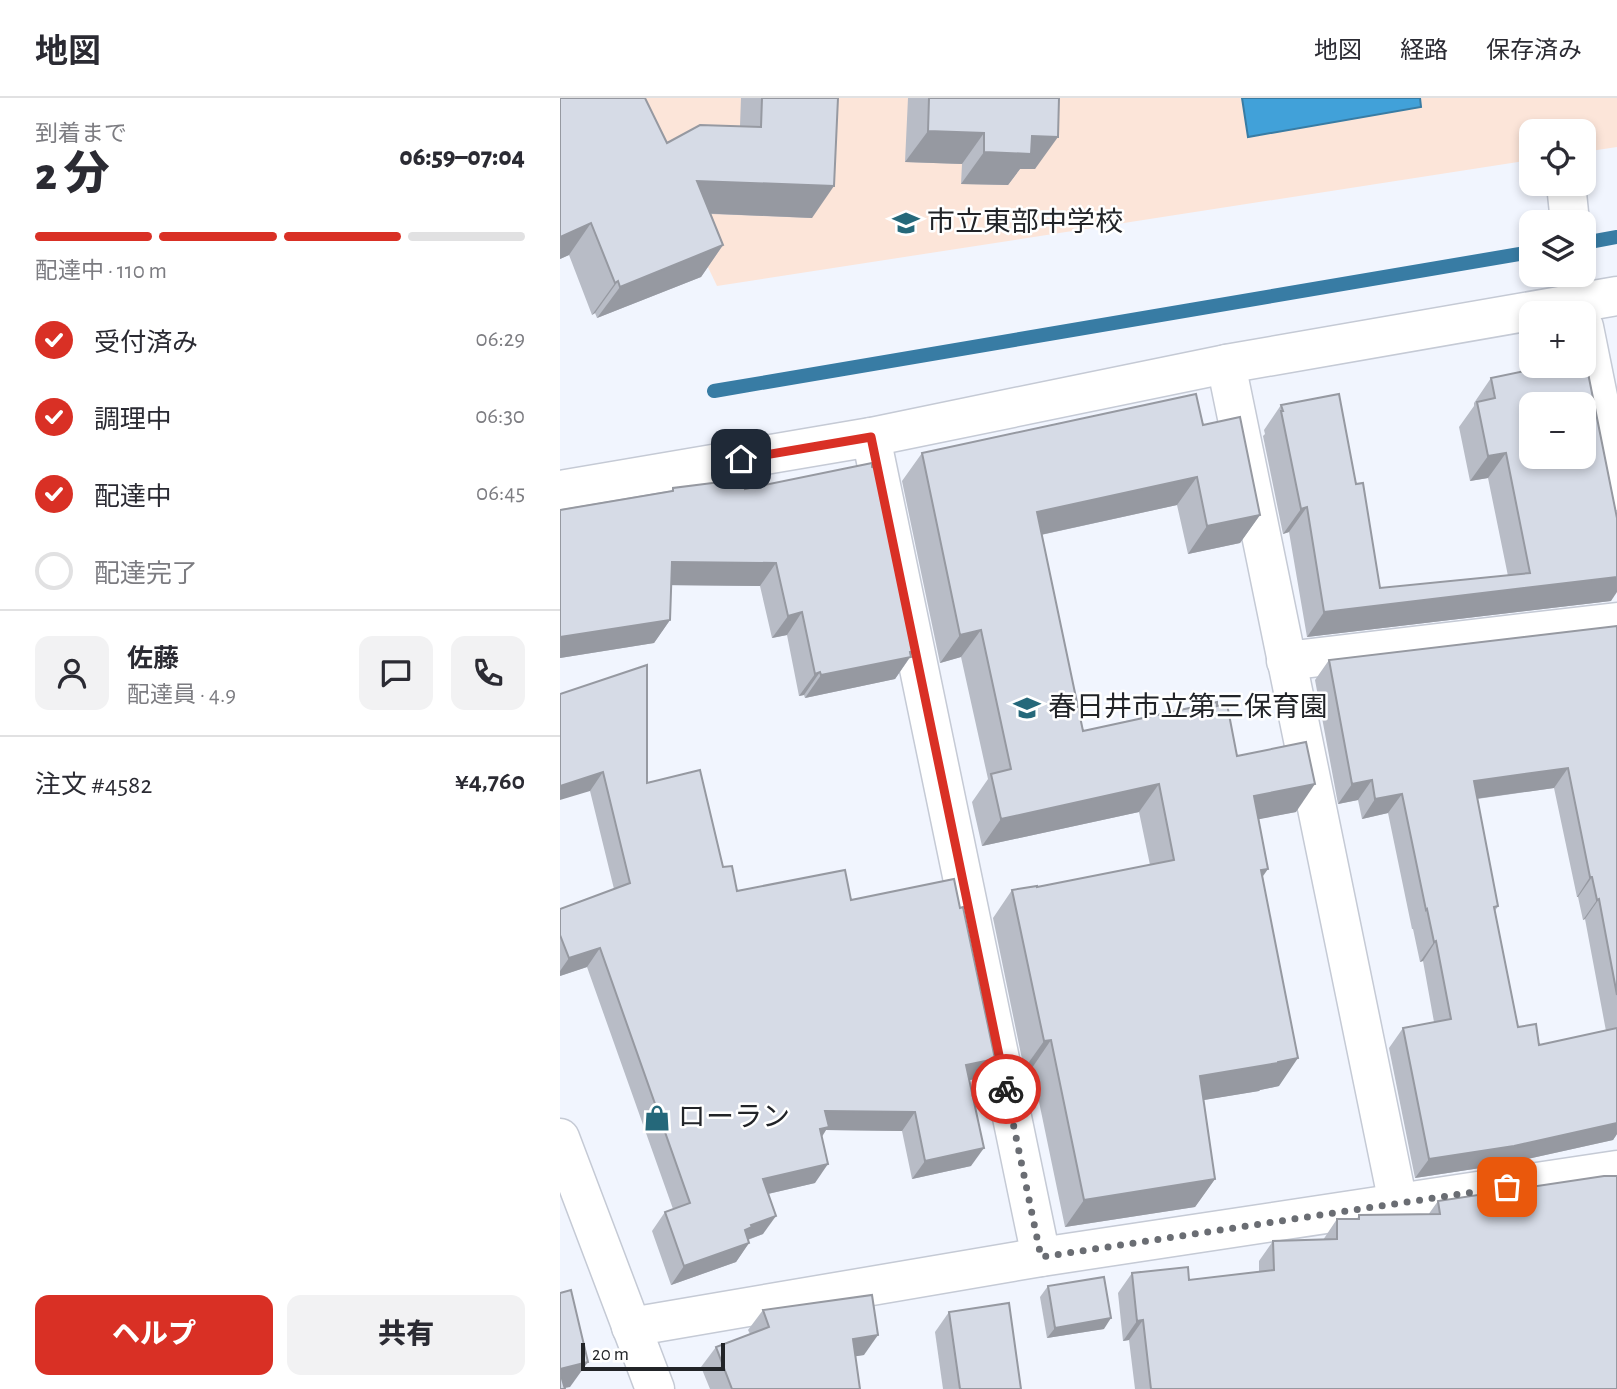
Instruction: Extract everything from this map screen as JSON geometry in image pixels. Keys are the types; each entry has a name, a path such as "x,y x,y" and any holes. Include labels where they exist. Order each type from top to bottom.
{"street":[{"path":"1594,301 1617,296"},
{"path":"560,490 871,437 1226,364 1519,314"},
{"path":"1226,364 1398,1203"},
{"path":"1595,378 1617,491"},
{"path":"871,437 1041,1257"},
{"path":"1286,661 1617,622"},
{"path":"560,1138 655,1389"},
{"path":"631,1327 1041,1257 1617,1170"}],"shaded area":[{"name":"市立東部中学校","path":"627,98 1617,98 1617,147 1596,150 1596,119 1519,119 1519,162 717,286"}],"water":[{"path":"1242,98 1420,98 1421,107 1248,137"}],"building":[{"path":"560,98 645,98 667,143 700,125 761,127 762,98 838,98 834,186 697,181 723,245 620,287 618,281 615,283 591,223 560,237"},
{"path":"929,98 1059,98 1058,137 1032,136 1031,154 984,152 984,133 928,131"},
{"path":"1519,372 1519,378 1589,378 1592,392 1519,392 1519,469 1596,469 1596,413 1617,518 1617,577 1324,612 1307,507 1301,509 1281,405 1339,394 1356,484 1363,483 1380,588 1530,573 1506,453 1488,456 1477,402 1495,398 1491,378"},
{"path":"1196,394 1203,425 1240,417 1260,515 1207,526 1197,477 1037,512 1083,731 1217,702 1217,706 1227,704 1237,756 1306,742 1315,784 1254,796 1268,869 1261,870 1298,1058 1200,1076 1215,1179 1084,1200 1051,1040 1044,1041 1012,890 1174,860 1159,784 1001,819 991,774 1011,769 981,630 960,635 922,453"},
{"path":"872,463 872,467 876,468 914,651 910,652 911,657 815,674 802,612 788,616 776,563 672,562 670,620 560,637 560,510 673,491 673,488 744,479 745,489"},
{"path":"1617,626 1617,995 1599,899 1597,900 1590,877 1568,768 1474,781 1498,906 1494,907 1518,1027 1536,1024 1539,1045 1617,1028 1617,1123 1514,1146 1429,1159 1403,1028 1451,1019 1436,941 1434,942 1426,910 1402,794 1375,799 1372,780 1352,784 1329,660"},
{"path":"647,665 647,783 700,770 723,867 732,866 737,891 845,870 851,900 954,879 960,908 963,907 995,1059 966,1065 984,1148 925,1161 915,1112 825,1111 829,1127 820,1129 828,1164 763,1179 776,1216 745,1230 749,1243 684,1266 665,1212 690,1203 600,948 569,958 560,935 560,909 630,883 603,772 560,786 560,694"},
{"path":"1617,1176 1617,1389 1151,1389 1143,1320 1137,1321 1132,1273 1188,1267 1189,1280 1274,1270 1273,1241 1337,1239 1337,1219 1359,1219 1359,1215 1440,1214 1438,1201"},
{"path":"1104,1277 1111,1318 1055,1328 1048,1286"},
{"path":"571,1290 588,1362 560,1369 560,1293"},
{"path":"872,1295 878,1335 853,1339 860,1389 732,1389 716,1347 769,1327 763,1310"},
{"path":"1009,1303 1021,1389 960,1389 949,1312"},
{"path":"560,1372 565,1389 560,1389"}],"waterway":[{"path":"1596,241 1617,237"},
{"path":"714,391 1519,254"}],"way so far":[{"path":"1006,1089 1041,1257 1507,1187"}],"place":[{"name":"市立東部中学校","path":"906,223"},
{"name":"春日井市立第三保育園","path":"1027,708"},
{"name":"ローラン","path":"657,1118"}],"route":[{"path":"741,459 871,437 1006,1089"}]}
